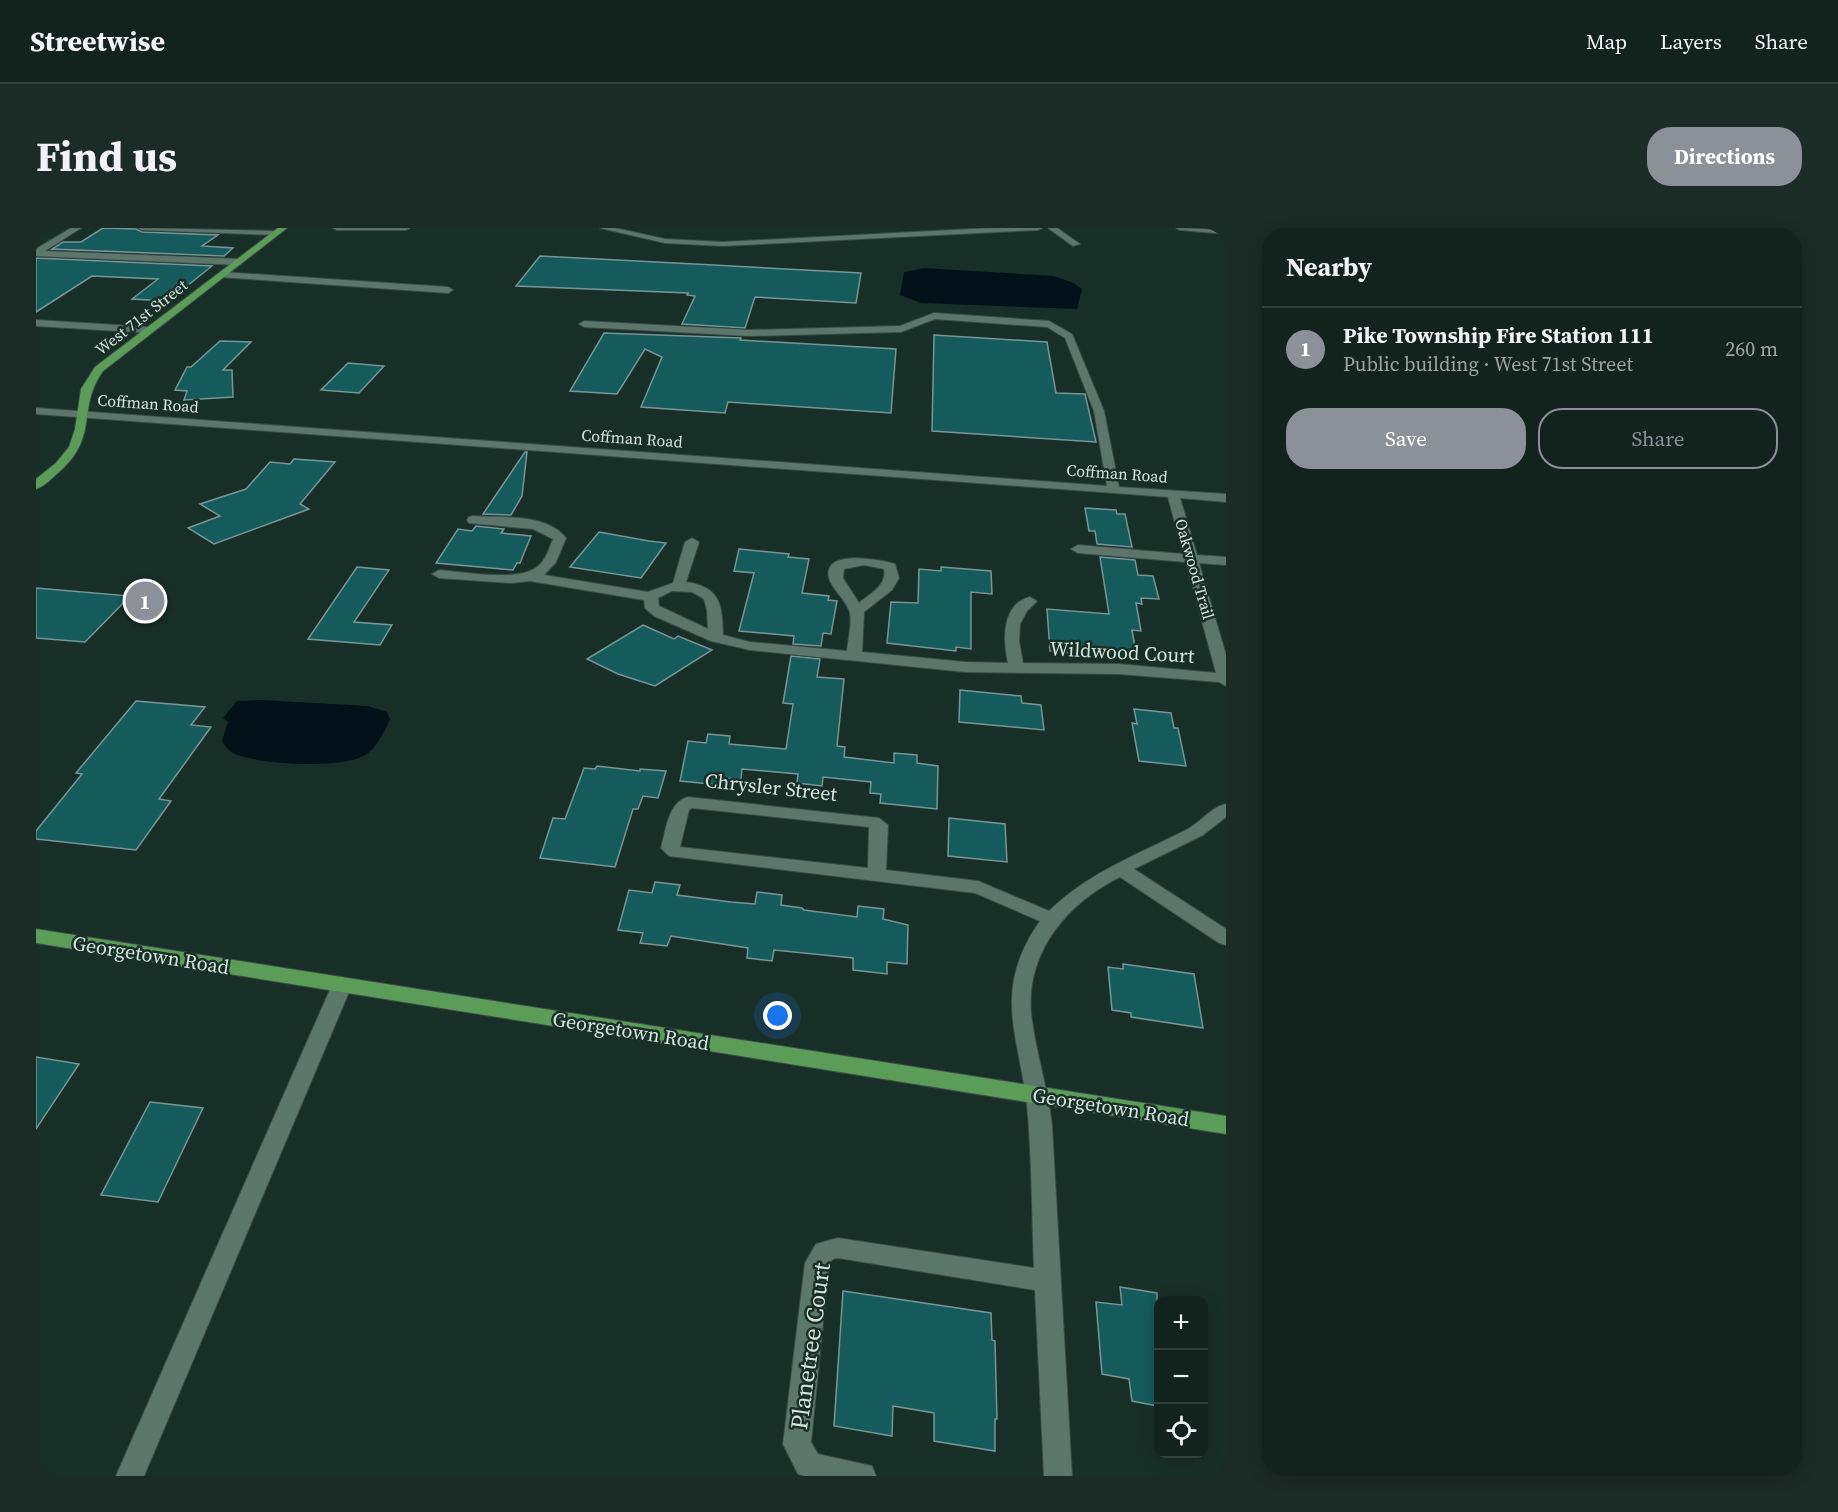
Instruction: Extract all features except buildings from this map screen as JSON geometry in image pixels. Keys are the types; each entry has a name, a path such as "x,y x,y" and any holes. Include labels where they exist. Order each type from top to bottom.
{"main road":[{"name":"West 71st Street","path":"36,485 74,448 79,434 84,391 90,380 105,364 280,231"},
{"name":"Georgetown Road","path":"36,936 1226,1125"}],"street":[{"path":"36,253 77,228"},
{"path":"142,228 280,231"},
{"path":"337,228 406,228"},
{"path":"604,228 665,241 723,244 1038,228"},
{"path":"1053,228 1076,244"},
{"path":"1180,228 1226,232"},
{"path":"36,253 239,262"},
{"path":"222,275 447,290"},
{"path":"584,324 749,333 901,329 934,316 1049,324 1069,336 1099,411 1114,490"},
{"path":"36,323 150,330"},
{"name":"Coffman Road","path":"36,411 1226,498"},
{"name":"Oakwood Trail","path":"1173,494 1226,679"},
{"path":"473,520 537,526 551,529 558,534 560,538 549,565 530,577"},
{"path":"681,587 679,581 692,542"},
{"path":"1078,549 1226,561"},
{"path":"439,574 511,579 530,577 651,597 663,590 681,587 696,589 710,596 713,603 716,638"},
{"name":"Wildwood Court","path":"651,597 650,601 655,610 716,638 750,646 965,667 1119,669 1226,679"},
{"path":"1017,669 1010,629 1014,616 1030,601"},
{"path":"854,657 857,611"},
{"name":"Chrysler Street","path":"877,875 879,825 867,820 688,802 681,808 670,848 682,854 978,887 1052,919"},
{"path":"1058,1476 1037,1095 1021,1027 1020,1002 1028,962 1035,944 1052,919 1082,891 1205,826 1225,811"},
{"path":"1121,869 1226,938"},
{"path":"130,1476 342,985"},
{"name":"Planetree Court","path":"862,1476 820,1469 808,1464 797,1444 817,1263 821,1254 827,1249 838,1248 1047,1281"}],"shaded area":[{"path":"924,268 1054,276 1074,283 1082,289 1077,309 921,303 900,295 904,272"},
{"path":"260,700 368,706 387,712 390,720 374,747 367,754 356,759 320,764 258,760 231,752 222,741 228,722 223,718 237,701"}],"place":[{"name":"Pike Township Fire Station 111","path":"145,601"}]}
